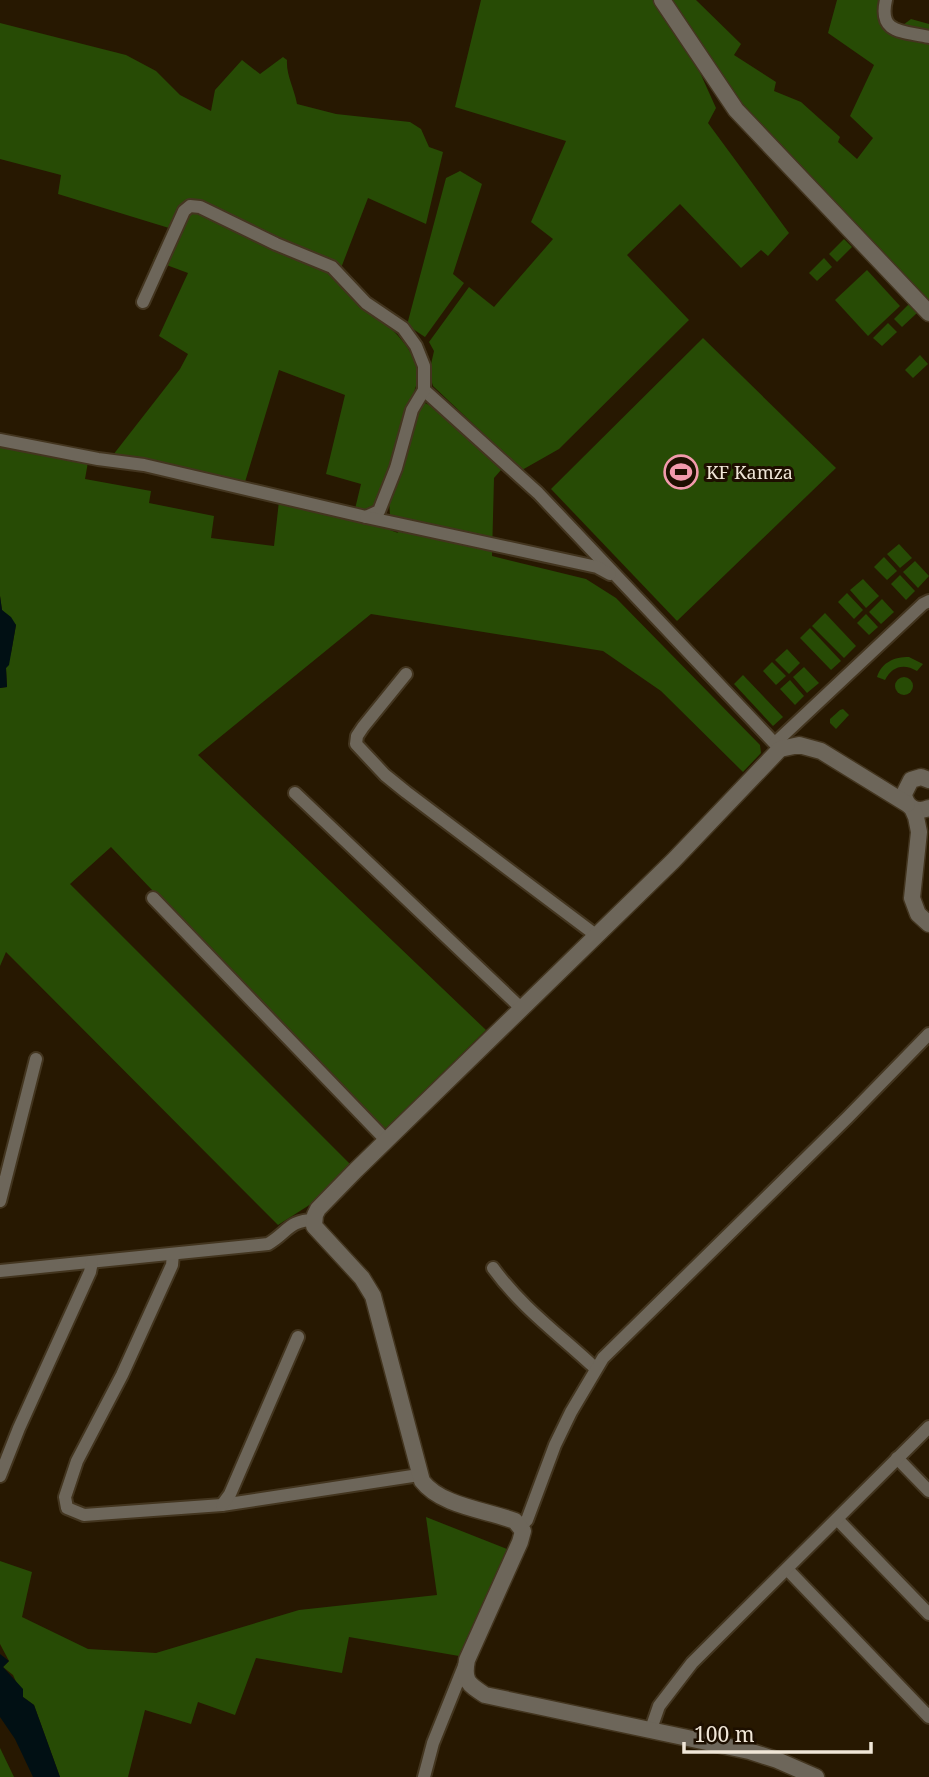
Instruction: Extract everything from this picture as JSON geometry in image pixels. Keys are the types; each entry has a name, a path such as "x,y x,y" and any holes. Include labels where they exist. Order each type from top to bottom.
{"street":[{"path":"662,0 736,110 929,313"},
{"path":"886,0 883,14 887,24 929,37"},
{"path":"144,302 184,211 190,206 200,207 276,244 332,267 366,303 403,328 422,357 424,390 412,410 382,506 374,515 366,517"},
{"path":"424,390 538,493 778,746"},
{"path":"0,440 85,457 144,465 597,567 624,584"},
{"path":"554,559 575,554 577,542 574,531"},
{"path":"424,1777 446,1707 522,1537 521,1526 515,1521 439,1495 427,1487 419,1475 373,1296 362,1279 317,1231 314,1220 318,1209 674,861 778,746 929,601"},
{"path":"406,674 363,727 357,736 356,744 385,775 406,792 597,936"},
{"path":"778,746 809,746 858,772 909,806 922,810 929,808"},
{"path":"858,772 881,779 924,778"},
{"path":"924,778 911,780 905,789 905,799 919,832 912,898 914,907 929,924"},
{"path":"295,793 522,1009"},
{"path":"918,853 929,816"},
{"path":"153,898 386,1140"},
{"path":"521,1526 527,1520 555,1445 595,1368 621,1338 848,1117 929,1034"},
{"path":"0,1201 36,1059"},
{"path":"0,1271 268,1244 280,1237 291,1224 314,1220"},
{"path":"173,1254 172,1265 122,1376 76,1461 65,1503 74,1513 84,1515 222,1504 419,1475"},
{"path":"0,1476 90,1272 92,1262"},
{"path":"493,1268 511,1293 537,1319 595,1368"},
{"path":"222,1504 230,1494 298,1337"},
{"path":"651,1729 659,1706 692,1663 929,1427"},
{"path":"897,1458 929,1491"},
{"path":"836,1519 929,1614"},
{"path":"787,1569 929,1717"},
{"path":"467,1660 464,1673 466,1679 471,1686 485,1695"},
{"path":"446,1707 464,1694 485,1695 762,1754 808,1775"}],"green space":[{"path":"481,0 656,0 693,57 716,108 708,123 789,233 768,256 761,250 741,268 680,204 627,255 689,320 559,449 522,470 433,386 429,373 434,351 429,342 469,287 494,307 553,239 531,222 566,141 455,107"},
{"path":"668,0 696,0 741,44 734,55 776,82 774,91 801,102 840,137 838,142 857,159 873,138 850,116 874,65 828,33 837,0 891,0 888,14 893,22 903,25 911,19 929,24 929,303 737,102"},
{"path":"0,23 126,55 156,71 180,95 211,111 215,90 242,60 260,74 283,57 287,60 297,104 336,114 410,122 421,129 429,147 443,152 426,224 368,198 336,281 390,327 412,355 417,370 416,386 401,425 392,462 371,511 355,509 361,484 326,474 345,395 279,370 245,482 113,455 180,369 188,354 159,336 188,273 153,260 169,228 58,194 61,175 0,159"},
{"path":"460,171 482,184 453,274 464,283 425,337 407,325 446,178"},
{"path":"844,239 852,247 837,262 829,254"},
{"path":"824,258 832,267 817,281 809,273"},
{"path":"867,270 900,306 868,336 835,300"},
{"path":"909,304 917,313 902,327 894,319"},
{"path":"888,323 897,332 882,346 873,338"},
{"name":"KF Kamza","path":"703,338 836,468 677,621 551,489"},
{"path":"920,355 928,364 913,378 905,370"},
{"path":"425,403 438,409 501,470 494,478 492,556 586,579 616,598 760,745 761,753 743,772 661,691 603,651 371,614 198,755 486,1030 383,1132 111,847 70,884 350,1164 311,1204 278,1225 6,952 0,966 0,688 7,687 6,668 16,625 2,610 0,596 0,444 88,462 85,479 151,491 149,503 214,516 211,538 274,546 279,501 377,525 398,533 390,516 389,498 419,409"},
{"path":"899,544 912,558 900,568 887,554"},
{"path":"884,557 897,571 887,580 874,567"},
{"path":"915,561 929,576 918,588 903,572"},
{"path":"900,575 915,591 906,600 891,584"},
{"path":"863,579 879,596 866,608 850,590"},
{"path":"847,593 863,610 854,619 838,602"},
{"path":"882,599 894,612 881,624 869,612"},
{"path":"825,613 856,646 844,658 812,626"},
{"path":"866,614 878,627 869,635 857,623"},
{"path":"810,628 841,661 831,670 800,638"},
{"path":"787,649 800,663 789,674 775,660"},
{"path":"909,657 923,664 917,671 899,667 885,680 877,677 889,661"},
{"path":"772,662 786,676 776,685 763,671"},
{"path":"804,667 819,683 807,693 793,677"},
{"path":"743,675 783,717 773,726 734,684"},
{"path":"900,677 908,677 913,686 911,693 900,695 895,690 895,682"},
{"path":"790,680 804,696 795,705 780,689"},
{"path":"843,709 849,715 836,729 830,719"},
{"path":"426,1517 507,1549 459,1656 349,1637 342,1673 256,1658 235,1715 198,1702 191,1724 145,1710 128,1777 60,1777 34,1705 23,1697 13,1675 3,1667 9,1661 0,1644 0,1561 32,1572 22,1617 88,1649 156,1653 299,1610 437,1595"},
{"path":"0,1748 1,1750 14,1777 0,1777"}],"shaded area":[{"path":"0,596 2,610 16,625 9,665 6,668 7,687 0,688"},
{"path":"0,1654 9,1661 3,1667 23,1689 23,1697 34,1705 60,1777 33,1777 15,1739 0,1717"}],"place":[{"name":"KF Kamza","path":"681,472"}]}
